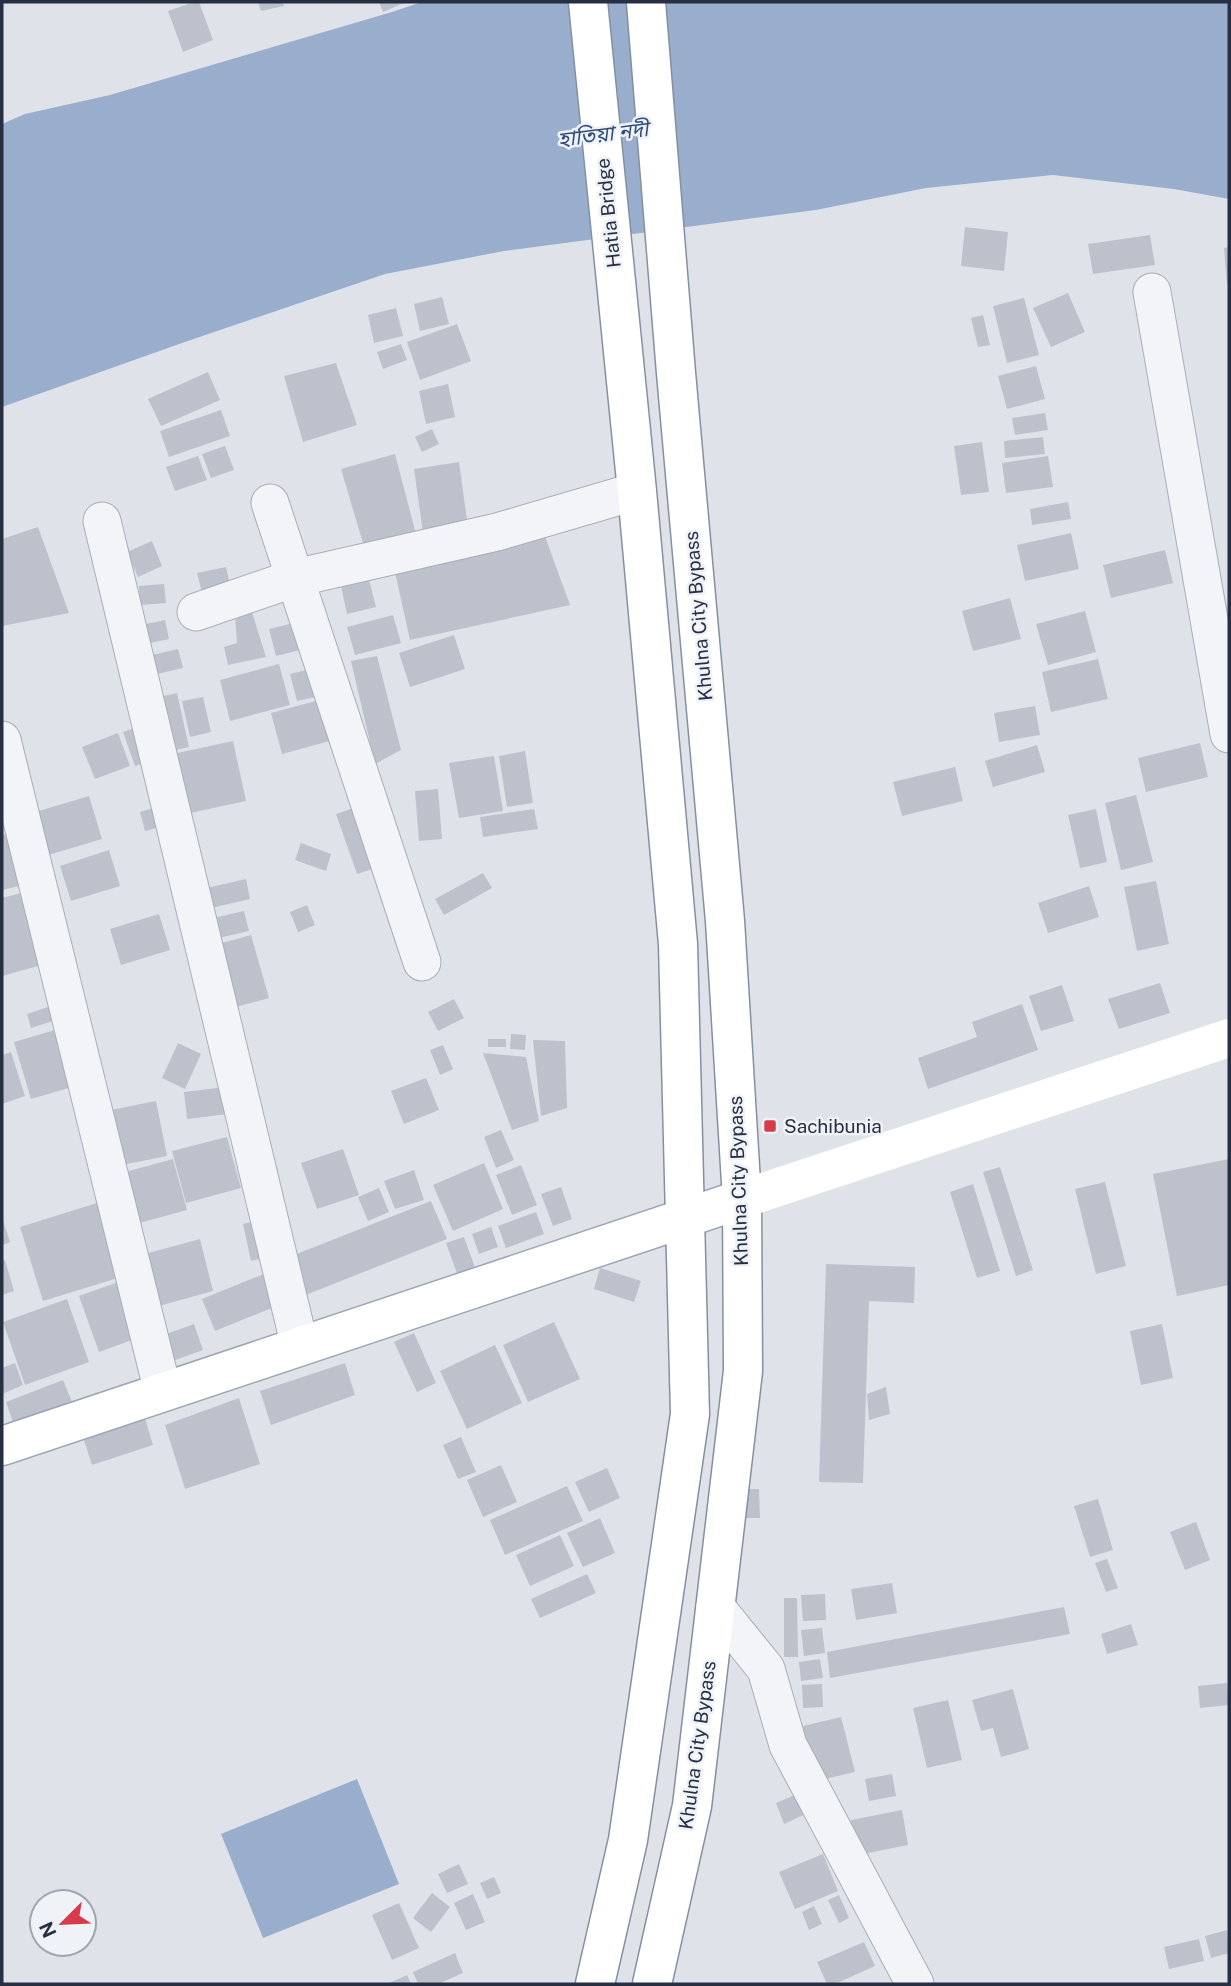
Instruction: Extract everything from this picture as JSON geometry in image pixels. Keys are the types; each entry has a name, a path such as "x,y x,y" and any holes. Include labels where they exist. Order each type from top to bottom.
{"main road":[{"name":"Hatia Bridge","path":"588,2 636,491"},
{"name":"Khulna City Bypass","path":"646,2 725,921 741,1199 743,1371 692,1806 652,1984"},
{"path":"595,1984 628,1840 690,1414 678,944 636,491"},
{"path":"2,1446 1229,1038"}],"street":[{"path":"1153,292 1229,734"},
{"path":"196,612 295,578 497,532 636,491"},
{"path":"270,503 422,962"},
{"path":"102,521 300,1347"},
{"path":"2,740 163,1392"},
{"path":"715,1606 766,1670 788,1745 915,1984"}],"water":[{"name":"হাতিয়া নদী","path":"422,2 1229,2 1229,199 1174,189 1053,175 926,188 816,210 504,251 385,274 2,407 2,124 25,114 110,95"},
{"path":"357,1779 399,1884 263,1938 221,1834"}],"building":[{"path":"199,2 213,40 183,52 168,11"},
{"path":"258,2 283,2 284,6 261,11"},
{"path":"379,2 406,2 383,12"},
{"path":"965,227 1008,232 1004,271 961,266"},
{"path":"1150,235 1155,265 1093,274 1088,244"},
{"path":"1229,247 1229,285 1227,285 1224,248"},
{"path":"1068,293 1085,332 1051,347 1033,308"},
{"path":"442,297 449,324 420,331 414,304"},
{"path":"1024,298 1039,355 1007,363 993,306"},
{"path":"396,308 403,336 374,343 368,315"},
{"path":"983,315 990,345 978,347 971,318"},
{"path":"457,324 471,361 420,380 407,342"},
{"path":"401,344 407,360 383,369 377,352"},
{"path":"336,363 357,425 303,442 284,376"},
{"path":"1036,366 1045,399 1007,409 998,376"},
{"path":"208,372 220,400 161,426 148,399"},
{"path":"448,384 455,417 426,424 419,391"},
{"path":"221,410 230,436 169,457 160,431"},
{"path":"1045,413 1048,430 1015,435 1012,418"},
{"path":"432,429 439,444 422,452 415,437"},
{"path":"1043,437 1045,454 1005,458 1004,441"},
{"path":"982,442 989,492 961,495 954,446"},
{"path":"225,446 234,470 211,478 202,454"},
{"path":"395,454 417,538 366,553 341,469"},
{"path":"198,456 207,480 175,491 166,467"},
{"path":"1048,456 1053,487 1006,493 1002,463"},
{"path":"459,462 468,527 423,533 414,469"},
{"path":"1068,502 1071,519 1032,525 1030,509"},
{"path":"38,527 69,613 2,626 2,539"},
{"path":"543,531 570,605 410,640 393,563"},
{"path":"1071,533 1079,569 1025,581 1017,545"},
{"path":"152,541 162,566 138,577 127,552"},
{"path":"1165,550 1173,583 1111,598 1103,565"},
{"path":"226,567 232,594 204,600 197,573"},
{"path":"369,580 376,607 347,614 341,586"},
{"path":"164,584 166,603 140,605 139,586"},
{"path":"1010,598 1021,639 973,651 962,611"},
{"path":"251,609 266,657 228,665 224,647 237,643 235,616"},
{"path":"1085,611 1096,652 1048,665 1036,624"},
{"path":"393,615 401,643 355,655 347,627"},
{"path":"165,620 169,639 150,643 146,624"},
{"path":"298,622 304,649 276,656 269,629"},
{"path":"454,635 465,669 410,687 399,653"},
{"path":"178,649 183,668 149,676 144,657"},
{"path":"377,656 401,750 375,764 351,661"},
{"path":"1098,659 1108,699 1051,712 1042,672"},
{"path":"279,664 290,705 230,721 220,680"},
{"path":"318,667 325,695 297,701 290,674"},
{"path":"177,693 189,747 167,752 155,698"},
{"path":"203,697 211,732 190,737 182,701"},
{"path":"330,697 341,738 282,754 271,713"},
{"path":"1035,706 1040,735 999,742 994,713"},
{"path":"142,725 153,760 135,766 123,732"},
{"path":"118,733 130,766 95,779 82,747"},
{"path":"233,741 246,801 181,815 168,755"},
{"path":"1200,743 1208,777 1146,792 1138,758"},
{"path":"1037,745 1045,772 993,787 985,761"},
{"path":"525,751 533,803 507,807 499,756"},
{"path":"494,756 503,811 459,818 449,763"},
{"path":"955,767 963,801 902,816 893,782"},
{"path":"438,789 442,839 419,841 415,791"},
{"path":"1136,795 1153,862 1121,870 1105,803"},
{"path":"89,796 102,839 45,856 32,813"},
{"path":"365,804 385,865 357,874 336,814"},
{"path":"163,805 168,825 145,831 140,812"},
{"path":"534,809 538,829 483,837 480,817"},
{"path":"1096,809 1107,862 1080,868 1068,815"},
{"path":"17,832 28,884 2,890 2,835"},
{"path":"301,843 331,854 326,871 295,860"},
{"path":"109,850 120,886 71,901 60,866"},
{"path":"483,873 492,888 444,915 435,899"},
{"path":"246,879 250,899 211,908 207,888"},
{"path":"1156,881 1169,944 1137,951 1124,887"},
{"path":"1089,886 1099,917 1048,933 1038,903"},
{"path":"21,893 42,965 2,976 2,898"},
{"path":"307,905 315,925 298,932 290,912"},
{"path":"244,911 249,931 210,940 205,920"},
{"path":"159,914 170,950 121,965 110,929"},
{"path":"251,935 269,998 229,1009 211,946"},
{"path":"1160,983 1170,1013 1119,1029 1108,999"},
{"path":"1062,985 1074,1021 1041,1031 1029,996"},
{"path":"454,999 464,1018 438,1031 428,1012"},
{"path":"1022,1004 1038,1050 928,1089 918,1058 977,1037 972,1022"},
{"path":"51,1006 56,1020 31,1028 27,1014"},
{"path":"62,1028 79,1085 31,1099 14,1042"},
{"path":"511,1034 526,1035 525,1050 510,1049"},
{"path":"488,1039 506,1039 506,1047 488,1047"},
{"path":"533,1040 565,1041 567,1108 541,1116"},
{"path":"178,1043 201,1054 185,1089 162,1078"},
{"path":"443,1045 453,1069 440,1075 430,1050"},
{"path":"11,1052 25,1096 2,1104 2,1055"},
{"path":"483,1053 526,1057 539,1121 512,1130"},
{"path":"426,1078 439,1110 404,1124 391,1091"},
{"path":"225,1087 228,1114 187,1119 184,1092"},
{"path":"156,1101 167,1156 117,1166 106,1111"},
{"path":"501,1130 514,1160 496,1168 484,1137"},
{"path":"227,1137 241,1188 186,1203 172,1151"},
{"path":"343,1149 359,1195 317,1209 301,1163"},
{"path":"173,1159 187,1210 132,1225 118,1174"},
{"path":"1229,1159 1229,1285 1177,1296 1153,1174"},
{"path":"484,1163 503,1209 453,1231 433,1185"},
{"path":"521,1165 537,1205 512,1215 496,1175"},
{"path":"1000,1167 1033,1270 1016,1276 983,1172"},
{"path":"414,1170 424,1200 395,1209 384,1181"},
{"path":"1105,1182 1126,1266 1096,1274 1075,1189"},
{"path":"973,1184 1000,1271 977,1278 950,1192"},
{"path":"561,1187 572,1219 553,1226 541,1194"},
{"path":"379,1188 389,1212 368,1221 358,1197"},
{"path":"431,1201 447,1239 298,1298 284,1259"},
{"path":"97,1203 121,1277 43,1301 20,1227"},
{"path":"536,1212 544,1234 506,1248 498,1226"},
{"path":"2,1217 10,1242 2,1245"},
{"path":"261,1220 268,1257 251,1261 243,1224"},
{"path":"491,1227 498,1247 479,1254 472,1234"},
{"path":"464,1237 477,1273 459,1279 446,1243"},
{"path":"200,1239 213,1291 159,1306 145,1254"},
{"path":"5,1260 14,1291 2,1295 2,1261"},
{"path":"826,1264 915,1267 914,1303 869,1301 863,1483 819,1482"},
{"path":"600,1268 641,1281 634,1302 594,1289"},
{"path":"271,1271 284,1303 215,1331 202,1299"},
{"path":"121,1281 140,1337 99,1352 79,1296"},
{"path":"67,1299 89,1362 25,1385 3,1322"},
{"path":"554,1322 580,1379 528,1402 503,1345"},
{"path":"194,1324 203,1350 170,1362 161,1336"},
{"path":"1162,1324 1173,1378 1141,1385 1130,1331"},
{"path":"414,1333 436,1383 417,1392 394,1342"},
{"path":"495,1345 522,1403 467,1429 440,1371"},
{"path":"15,1363 23,1385 2,1394 2,1368"},
{"path":"345,1363 355,1395 271,1425 260,1391"},
{"path":"63,1380 72,1402 14,1425 6,1402"},
{"path":"886,1387 890,1414 869,1420 867,1394"},
{"path":"239,1398 260,1464 185,1489 165,1425"},
{"path":"144,1415 153,1445 92,1465 82,1434"},
{"path":"461,1437 476,1472 458,1479 443,1445"},
{"path":"501,1465 517,1502 483,1517 467,1480"},
{"path":"607,1468 620,1498 589,1512 575,1482"},
{"path":"567,1486 583,1521 505,1555 490,1520"},
{"path":"742,1489 759,1489 760,1518 742,1518"},
{"path":"1098,1499 1113,1550 1090,1557 1074,1506"},
{"path":"600,1518 615,1553 583,1567 567,1533"},
{"path":"1196,1522 1210,1560 1185,1570 1170,1532"},
{"path":"560,1535 574,1566 530,1586 516,1555"},
{"path":"1107,1559 1118,1588 1106,1592 1095,1563"},
{"path":"587,1574 596,1593 540,1618 531,1599"},
{"path":"892,1583 897,1613 856,1620 851,1589"},
{"path":"825,1594 826,1620 803,1621 801,1595"},
{"path":"784,1598 797,1598 798,1657 784,1657"},
{"path":"1064,1607 1070,1634 830,1678 827,1652"},
{"path":"1131,1624 1138,1645 1107,1654 1101,1634"},
{"path":"822,1628 825,1653 804,1656 801,1630"},
{"path":"820,1659 823,1678 801,1681 799,1662"},
{"path":"1227,1683 1229,1705 1200,1708 1198,1686"},
{"path":"822,1684 823,1707 803,1708 802,1685"},
{"path":"1013,1689 1029,1749 1001,1757 993,1728 981,1731 972,1700"},
{"path":"948,1700 962,1760 927,1768 913,1708"},
{"path":"841,1717 855,1772 816,1781 803,1726"},
{"path":"892,1774 896,1796 869,1801 865,1779"},
{"path":"802,1792 810,1812 784,1824 776,1803"},
{"path":"902,1810 908,1845 858,1855 851,1820"},
{"path":"823,1854 838,1891 795,1909 779,1872"},
{"path":"459,1864 468,1884 447,1893 438,1874"},
{"path":"494,1877 501,1893 487,1899 480,1883"},
{"path":"432,1893 450,1907 431,1932 413,1918"},
{"path":"473,1894 485,1922 466,1930 454,1903"},
{"path":"839,1895 849,1918 839,1923 828,1900"},
{"path":"399,1903 419,1948 392,1960 372,1915"},
{"path":"814,1906 822,1924 809,1930 802,1912"},
{"path":"1227,1930 1229,1953 1211,1958 1205,1936"},
{"path":"1199,1939 1204,1961 1169,1969 1164,1947"},
{"path":"864,1942 875,1966 835,1984 827,1984 817,1962"},
{"path":"455,1953 463,1973 438,1984 418,1984 413,1972"},
{"path":"407,1975 411,1984 387,1984"}],"place":[{"name":"Sachibunia","path":"770,1126"}]}
